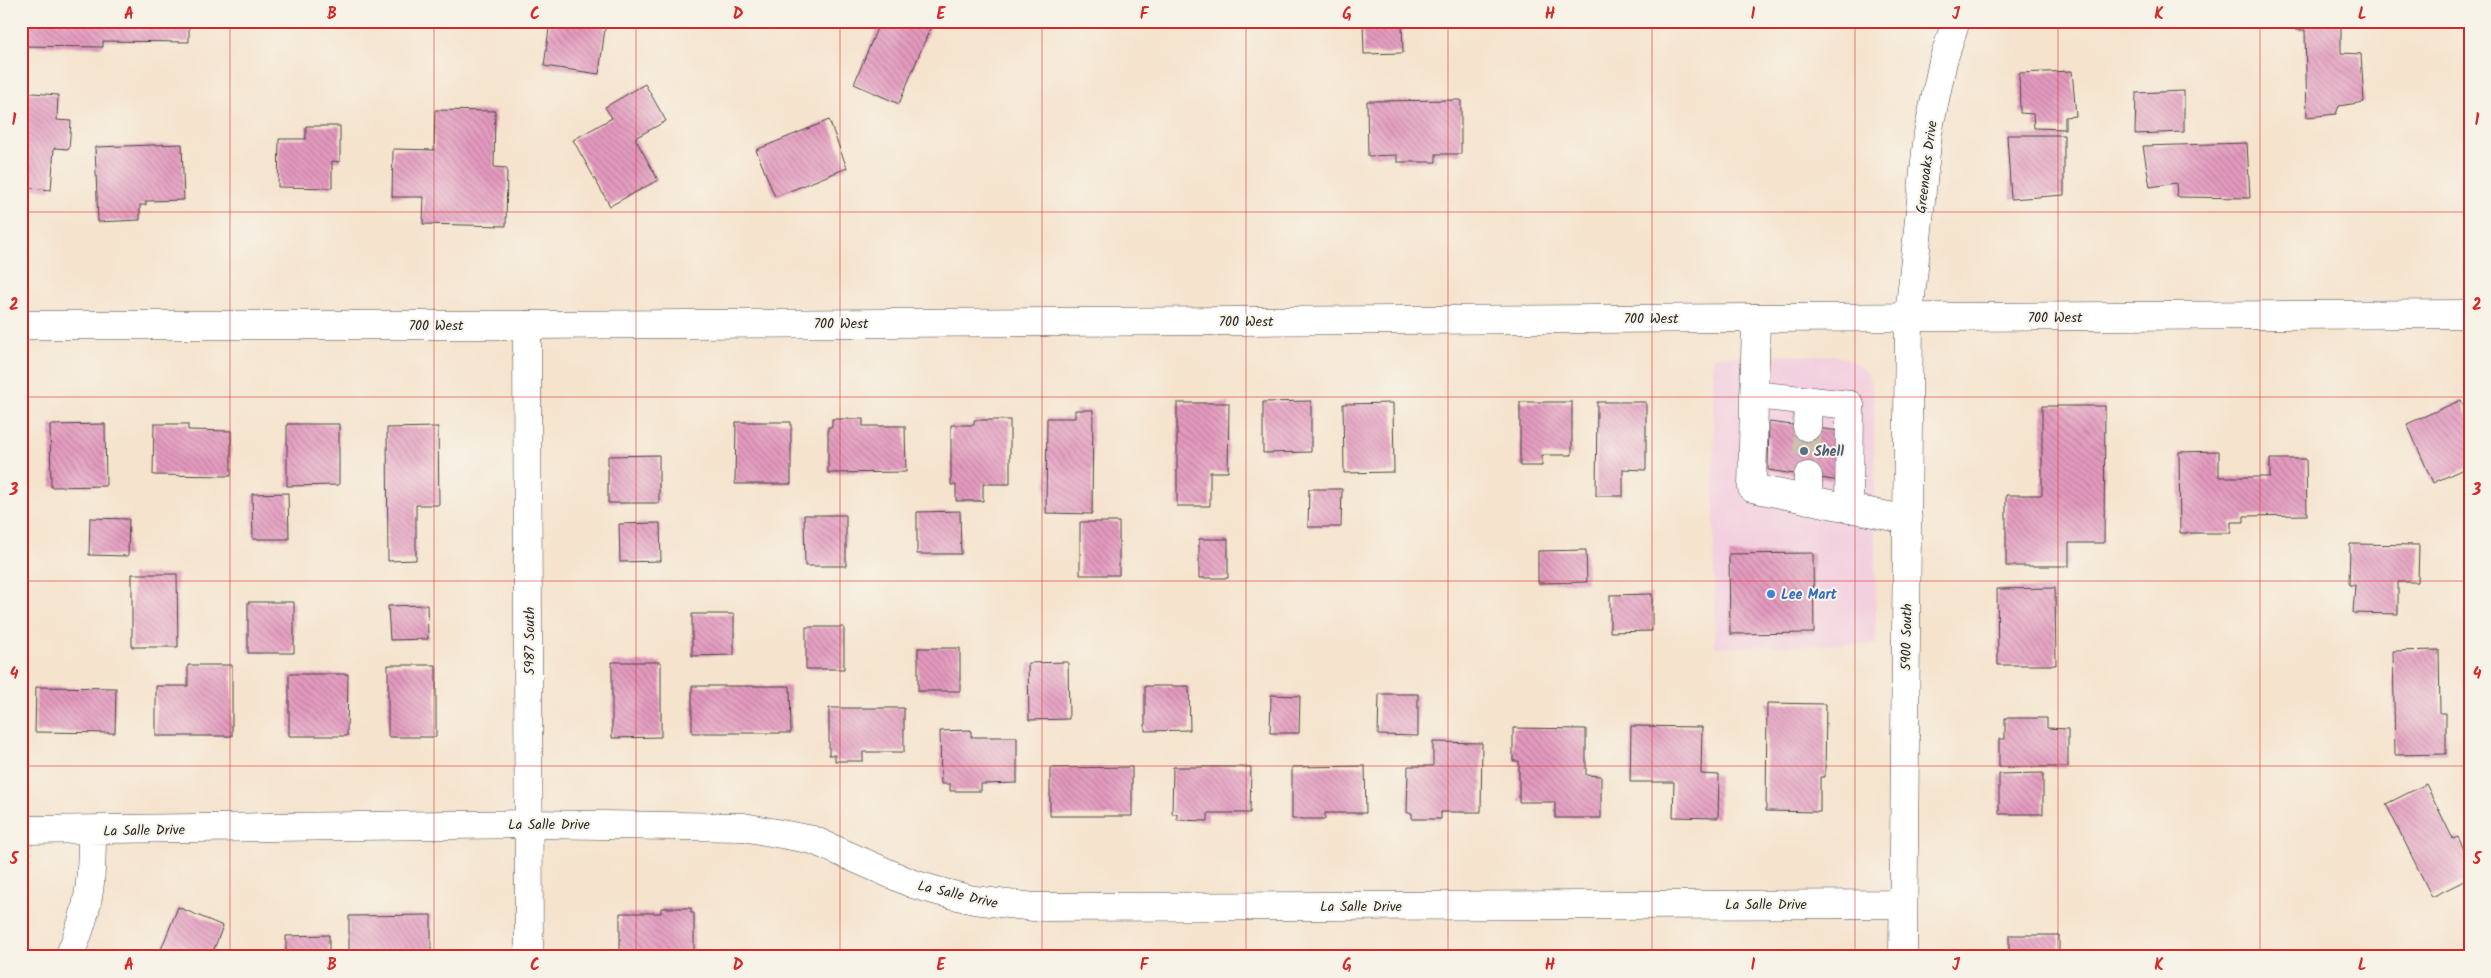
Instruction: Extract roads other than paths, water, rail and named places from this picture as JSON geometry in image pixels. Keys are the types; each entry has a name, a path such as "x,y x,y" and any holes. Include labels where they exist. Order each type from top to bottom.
{"street":[{"name":"Greenoaks Drive","path":"1909,316 1928,133 1943,61 1956,21"},
{"name":"700 West","path":"21,326 2470,314"},
{"name":"5900 South","path":"1903,957 1909,316"},
{"path":"1756,318 1752,488 1808,488 1849,509 1908,520"},
{"name":"5987 South","path":"527,325 530,957"},
{"path":"1754,395 1808,414 1850,406 1849,509"},
{"name":"La Salle Drive","path":"69,957 88,908 92,879 92,830 529,824 708,825 779,832 830,847 913,884 974,900 1034,907 1903,904"},
{"path":"21,830 92,830"}],"tunnel":[{"path":"1807,427 1808,476"}],"place":[{"name":"Shell","path":"1804,451"},
{"name":"Lee Mart","path":"1771,594"}]}
